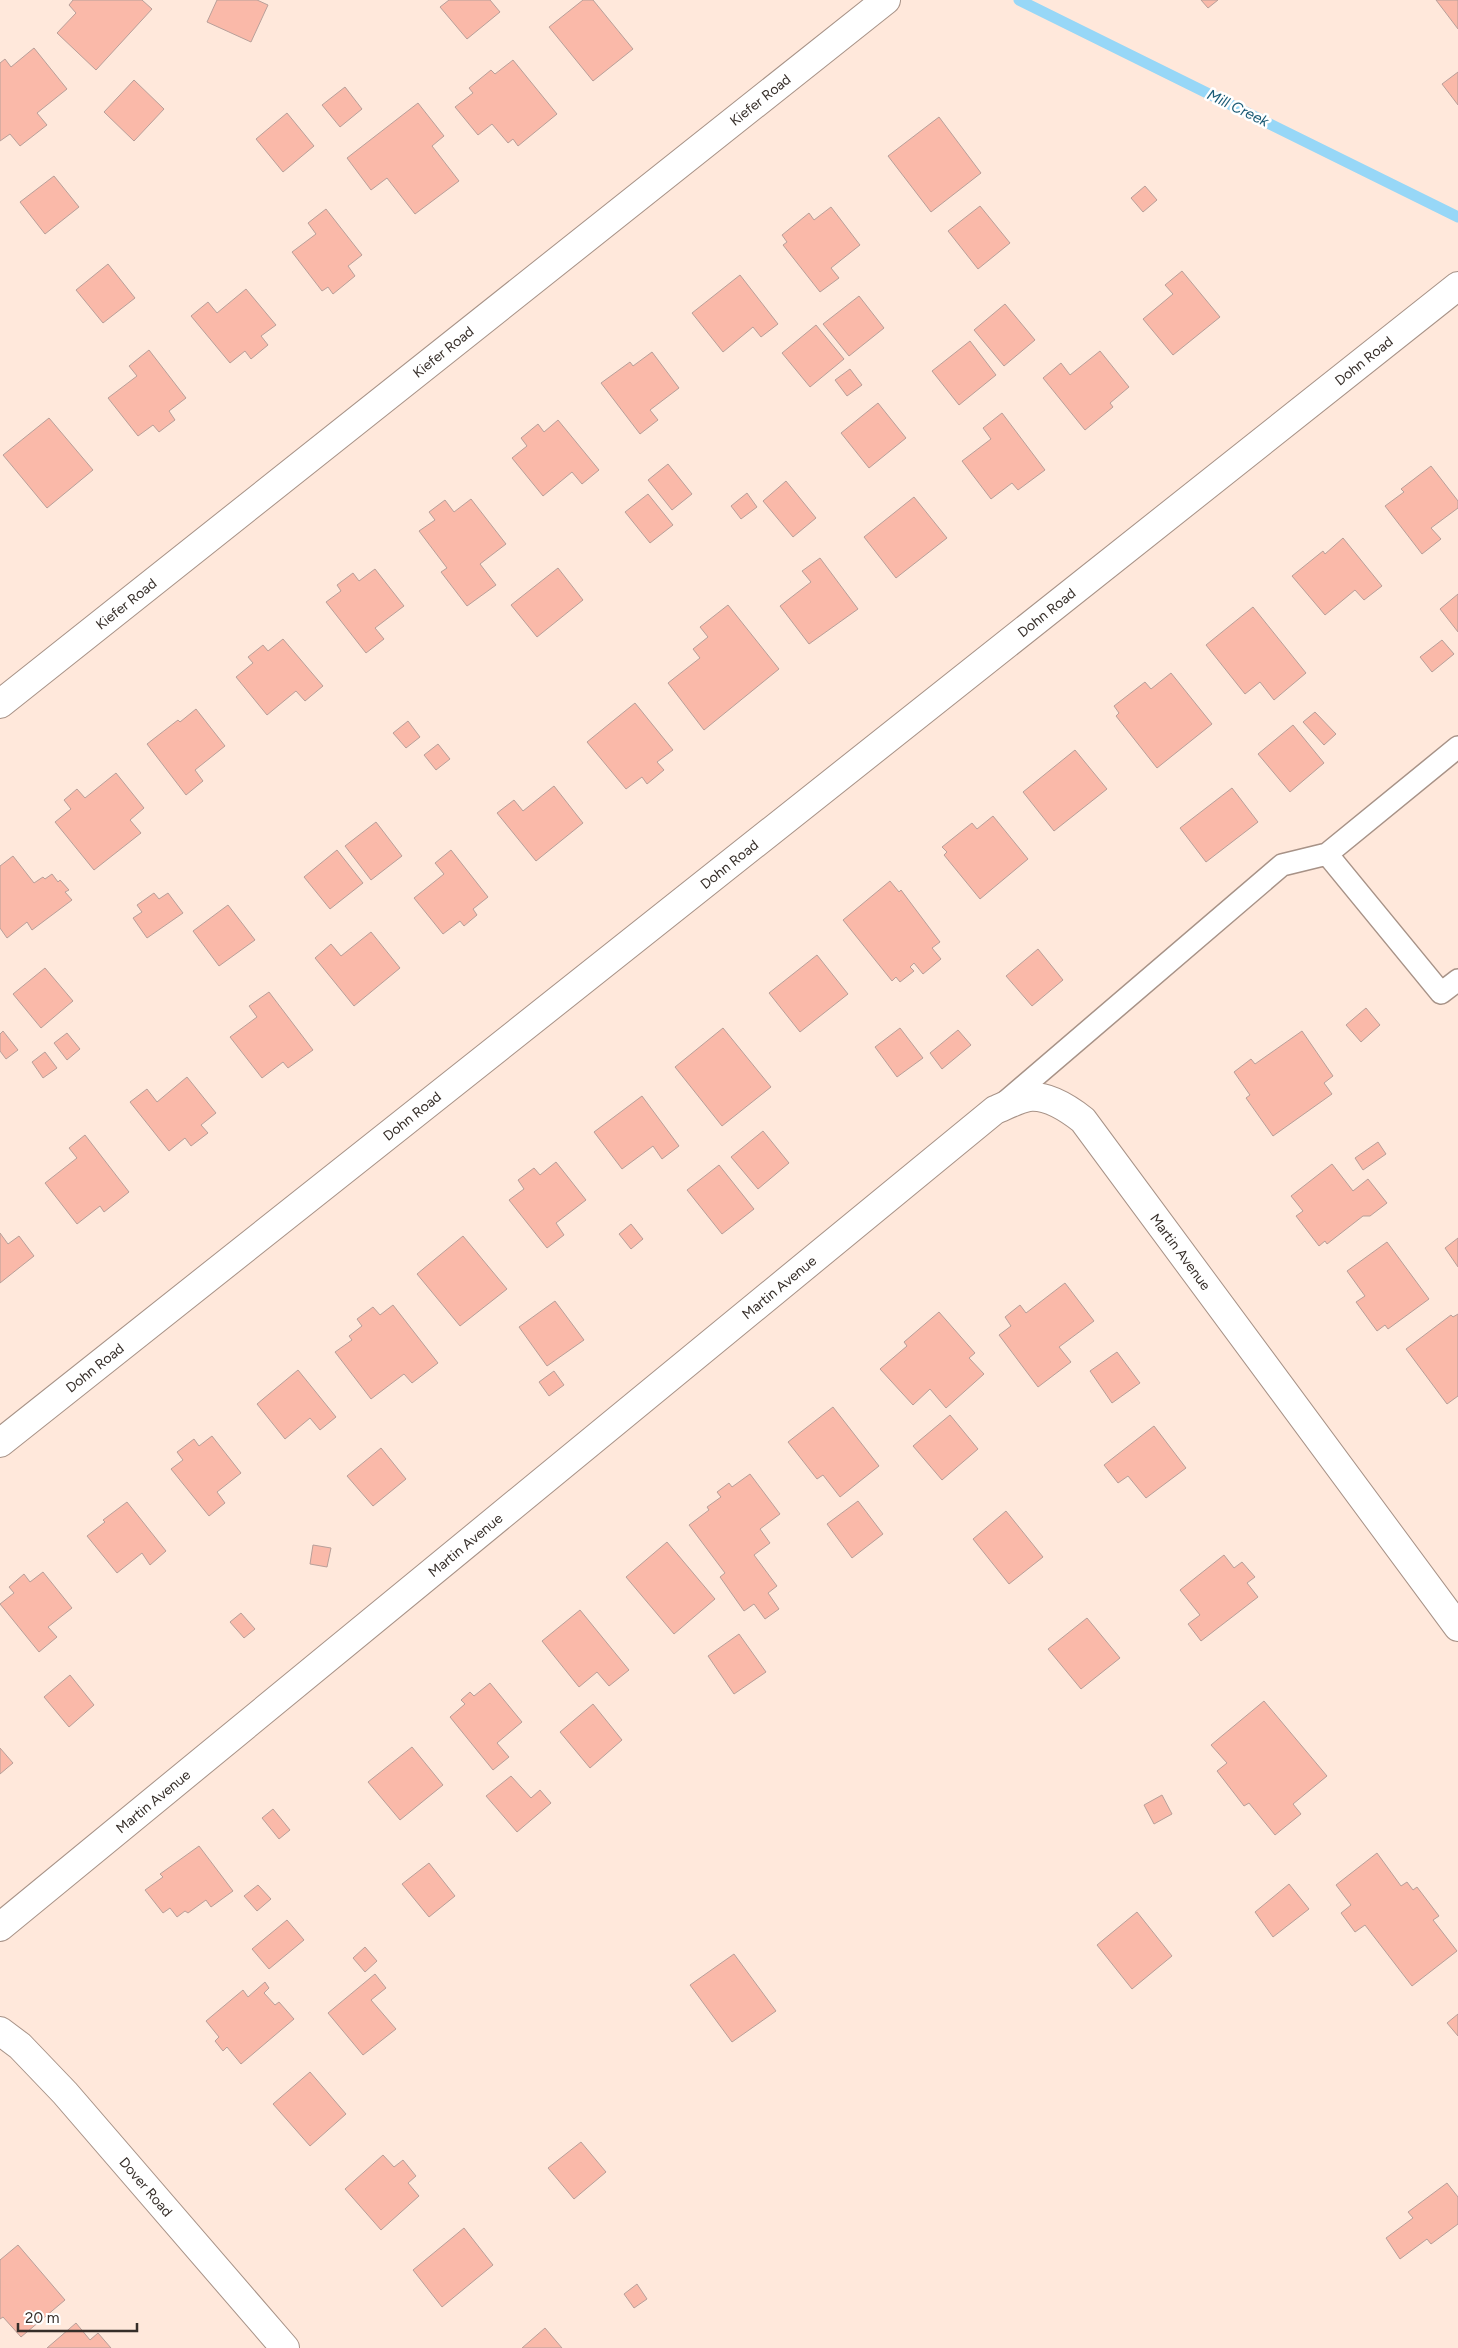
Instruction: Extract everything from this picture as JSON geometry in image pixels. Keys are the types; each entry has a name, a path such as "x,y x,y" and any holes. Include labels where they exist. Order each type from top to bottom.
{"street":[{"name":"Kiefer Road","path":"0,704 886,0"},
{"name":"Dohn Road","path":"0,1443 1458,286"},
{"name":"Martin Avenue","path":"0,1927 995,1110 1029,1097 1046,1099 1069,1109 1083,1120 1458,1627"},
{"name":"Dover Road","path":"0,2031 20,2046 65,2093 285,2348"}],"lane":[{"path":"995,1110 1282,865 1327,854 1458,747"},
{"path":"1327,854 1441,993 1458,980"}],"building":[{"path":"73,0 142,0 152,9 96,70 57,33 76,13 69,5"},
{"path":"217,0 257,0 268,5 251,42 207,22"},
{"path":"449,0 490,0 500,12 467,39 440,7"},
{"path":"583,0 593,0 633,49 593,81 549,27"},
{"path":"1201,0 1218,0 1208,8"},
{"path":"1436,0 1458,0 1458,29"},
{"path":"34,48 67,89 37,113 47,125 20,146 10,134 0,141 0,63 5,59 11,67"},
{"path":"513,60 557,114 518,146 513,139 508,143 492,124 478,135 455,107 473,93 469,88 491,70 495,74"},
{"path":"1458,72 1458,105 1442,84"},
{"path":"134,80 164,109 134,141 104,112"},
{"path":"345,87 362,109 340,127 322,105"},
{"path":"418,103 444,136 432,146 459,181 415,214 387,178 371,190 347,158"},
{"path":"287,113 314,146 283,172 256,139"},
{"path":"939,117 981,173 931,212 888,156"},
{"path":"54,176 79,207 45,234 20,202"},
{"path":"1145,186 1157,200 1143,212 1131,198"},
{"path":"980,206 1010,243 978,269 948,231"},
{"path":"831,207 860,245 831,268 839,278 820,292 783,245 787,242 782,235 809,213 814,220"},
{"path":"326,209 362,255 348,266 355,276 333,294 328,287 322,291 292,252 316,234 308,223"},
{"path":"108,264 135,298 103,323 76,290"},
{"path":"1182,271 1220,317 1173,355 1143,319 1173,294 1165,285"},
{"path":"740,275 778,324 761,337 753,327 723,352 692,313"},
{"path":"246,289 276,325 261,336 268,345 251,359 245,351 230,363 191,316 208,302 217,313"},
{"path":"859,296 884,328 849,356 823,324"},
{"path":"1005,304 1035,340 1004,366 974,330"},
{"path":"816,325 844,359 810,387 782,353"},
{"path":"970,341 996,375 959,405 932,371"},
{"path":"149,350 186,398 169,411 175,420 159,432 153,425 138,436 108,398 137,376 129,366"},
{"path":"1100,351 1129,387 1110,403 1113,407 1085,430 1043,378 1061,363 1070,375"},
{"path":"652,352 679,388 650,410 658,420 640,434 601,383 630,362 633,366"},
{"path":"850,369 862,385 847,396 835,380"},
{"path":"878,403 906,438 869,468 841,433"},
{"path":"1002,413 1045,470 1018,490 1012,483 991,499 962,461 991,439 983,428"},
{"path":"49,418 93,470 47,508 3,455"},
{"path":"558,420 599,470 582,484 572,472 543,496 512,458 527,446 521,438 538,424 544,432"},
{"path":"668,464 692,494 672,510 648,480"},
{"path":"1431,466 1458,501 1458,508 1431,528 1441,539 1422,554 1385,506 1404,492 1401,489"},
{"path":"786,481 816,518 793,537 763,501"},
{"path":"747,493 757,507 741,519 731,506"},
{"path":"648,494 673,525 650,543 625,512"},
{"path":"914,497 947,538 896,578 864,537"},
{"path":"471,499 506,544 480,564 496,585 467,606 441,572 447,568 419,531 435,520 429,512 445,500 454,512"},
{"path":"1343,538 1382,586 1364,600 1355,590 1325,615 1292,576 1323,551 1325,554"},
{"path":"820,558 858,609 809,644 780,606 811,582 802,571"},
{"path":"558,568 583,600 537,637 511,605"},
{"path":"375,569 404,606 375,628 384,639 366,653 326,602 341,591 337,585 353,573 359,581"},
{"path":"1458,594 1458,632 1440,609"},
{"path":"728,605 779,669 704,730 668,683 700,658 693,649 708,637 700,627"},
{"path":"1253,607 1306,673 1274,700 1260,682 1245,694 1206,645"},
{"path":"283,639 323,686 305,701 296,691 267,715 236,677 253,663 248,657 263,645 268,651"},
{"path":"1442,640 1454,654 1432,672 1420,657"},
{"path":"1171,673 1212,724 1157,768 1116,716 1119,713 1114,706 1145,682 1151,689"},
{"path":"635,703 673,750 657,762 664,770 647,784 642,777 626,789 587,742"},
{"path":"196,709 225,746 195,770 203,781 186,795 147,744 178,720 180,722"},
{"path":"1315,712 1336,734 1324,745 1303,722"},
{"path":"408,721 420,737 406,748 393,733"},
{"path":"1293,725 1324,763 1290,792 1258,754"},
{"path":"438,744 450,759 436,770 424,755"},
{"path":"1075,750 1107,789 1054,831 1023,792"},
{"path":"116,773 144,808 130,820 141,833 94,870 55,822 71,809 64,800 77,789 85,798"},
{"path":"554,786 583,823 536,861 497,813 514,800 523,811"},
{"path":"1232,788 1258,822 1206,862 1180,828"},
{"path":"993,816 1028,859 980,899 944,855 947,852 942,847 972,823 977,829"},
{"path":"376,822 402,856 371,880 345,846"},
{"path":"337,850 363,883 330,909 304,877"},
{"path":"451,850 488,897 473,909 477,915 464,926 460,921 443,934 414,898 444,874 435,863"},
{"path":"13,856 34,883 52,874 58,882 60,880 69,890 65,892 72,900 32,930 27,922 7,938 0,928 0,866"},
{"path":"890,881 899,892 901,890 940,942 932,948 941,959 923,974 914,963 910,967 914,971 900,982 896,977 892,981 843,920"},
{"path":"154,893 159,899 168,893 183,913 147,938 133,918 142,912 137,905"},
{"path":"228,905 255,940 219,966 193,931"},
{"path":"371,932 400,968 354,1006 315,958 331,944 341,956"},
{"path":"1038,949 1063,980 1032,1006 1006,976"},
{"path":"817,955 848,994 800,1032 769,993"},
{"path":"45,968 73,1001 41,1028 13,994"},
{"path":"269,992 313,1050 288,1068 283,1062 262,1078 230,1037 257,1017 249,1006"},
{"path":"1366,1008 1380,1025 1361,1042 1346,1025"},
{"path":"723,1028 771,1087 722,1126 675,1067"},
{"path":"900,1028 923,1058 897,1077 875,1047"},
{"path":"958,1030 971,1045 942,1069 930,1053"},
{"path":"3,1031 18,1050 6,1059 0,1051 0,1034"},
{"path":"1302,1031 1333,1076 1324,1083 1332,1094 1273,1136 1246,1098 1250,1095 1234,1072 1251,1059 1255,1064"},
{"path":"67,1033 80,1049 67,1060 54,1043"},
{"path":"45,1052 57,1068 43,1078 32,1062"},
{"path":"187,1077 216,1113 201,1125 208,1133 191,1146 185,1138 169,1151 130,1102 147,1089 157,1102"},
{"path":"642,1096 679,1146 662,1159 653,1146 622,1169 594,1132"},
{"path":"763,1131 789,1163 758,1189 731,1157"},
{"path":"85,1135 129,1192 104,1212 100,1206 77,1224 45,1183 77,1158 69,1148"},
{"path":"1378,1142 1386,1154 1363,1170 1355,1158"},
{"path":"556,1162 586,1200 556,1223 564,1235 547,1248 509,1200 524,1189 518,1180 534,1168 540,1175"},
{"path":"1332,1164 1353,1191 1368,1179 1387,1203 1370,1216 1363,1216 1327,1244 1325,1241 1319,1246 1296,1216 1303,1211 1291,1196"},
{"path":"719,1165 754,1209 722,1234 687,1190"},
{"path":"631,1224 643,1239 631,1249 619,1234"},
{"path":"0,1233 8,1244 19,1236 34,1256 0,1283"},
{"path":"463,1236 507,1289 460,1326 417,1274"},
{"path":"1458,1238 1458,1267 1445,1248"},
{"path":"1387,1242 1429,1299 1388,1329 1385,1325 1377,1331 1356,1302 1365,1296 1347,1271"},
{"path":"1065,1283 1094,1321 1059,1347 1071,1362 1038,1387 999,1335 1011,1326 1005,1317 1020,1305 1026,1313"},
{"path":"555,1301 584,1340 547,1366 519,1327"},
{"path":"393,1305 438,1363 412,1383 404,1374 371,1399 335,1352 352,1340 349,1336 362,1326 357,1319 373,1307 380,1315"},
{"path":"939,1312 975,1353 969,1358 984,1374 946,1408 930,1389 913,1405 880,1369 907,1346 904,1342"},
{"path":"1458,1314 1458,1396 1447,1404 1406,1349 1451,1315 1453,1317"},
{"path":"1117,1352 1140,1383 1112,1403 1090,1371"},
{"path":"298,1370 336,1417 320,1430 310,1418 285,1439 257,1404"},
{"path":"554,1371 564,1385 549,1396 539,1382"},
{"path":"833,1407 879,1466 840,1497 823,1475 817,1479 788,1442"},
{"path":"950,1415 978,1449 942,1480 913,1446"},
{"path":"1154,1426 1186,1468 1146,1498 1128,1476 1118,1483 1104,1465"},
{"path":"212,1436 241,1473 217,1492 225,1503 209,1516 171,1469 183,1460 177,1452 194,1439 199,1446"},
{"path":"381,1448 406,1479 373,1506 347,1476"},
{"path":"750,1474 780,1514 760,1529 770,1543 754,1555 777,1586 768,1593 779,1609 765,1619 754,1604 744,1611 720,1577 725,1573 689,1525 709,1510 707,1507 721,1497 717,1492 729,1483 732,1487"},
{"path":"858,1501 883,1534 852,1558 827,1524"},
{"path":"127,1502 166,1551 150,1565 142,1553 117,1573 87,1536 105,1522 103,1520"},
{"path":"1006,1511 1043,1557 1009,1584 973,1539"},
{"path":"667,1542 715,1599 674,1634 626,1577"},
{"path":"313,1545 331,1548 327,1567 310,1564"},
{"path":"1224,1555 1234,1568 1242,1562 1255,1577 1247,1583 1258,1597 1201,1641 1188,1624 1200,1615 1180,1590"},
{"path":"43,1572 72,1608 48,1627 57,1637 39,1652 0,1604 14,1593 9,1587 24,1574 30,1582"},
{"path":"580,1610 629,1670 609,1686 597,1672 579,1687 542,1641"},
{"path":"241,1613 255,1629 244,1638 230,1622"},
{"path":"1087,1618 1120,1658 1081,1689 1048,1649"},
{"path":"739,1634 766,1672 734,1694 708,1656"},
{"path":"70,1675 94,1705 69,1727 44,1697"},
{"path":"490,1683 522,1722 497,1743 509,1757 493,1770 450,1717 465,1704 461,1700 470,1692 474,1696"},
{"path":"1264,1701 1327,1776 1293,1804 1301,1814 1275,1835 1249,1803 1244,1806 1217,1771 1227,1763 1211,1745"},
{"path":"593,1704 622,1740 590,1768 560,1732"},
{"path":"412,1747 443,1785 400,1820 368,1782"},
{"path":"0,1748 13,1763 0,1774"},
{"path":"511,1776 531,1798 540,1790 551,1803 517,1832 486,1796"},
{"path":"1162,1795 1172,1814 1154,1824 1144,1805"},
{"path":"273,1809 290,1830 279,1839 262,1818"},
{"path":"199,1846 233,1891 211,1907 206,1900 188,1913 185,1911 177,1917 170,1908 163,1913 145,1890 163,1877 160,1874"},
{"path":"1377,1853 1401,1886 1407,1882 1413,1890 1417,1887 1439,1916 1433,1920 1457,1951 1412,1986 1365,1925 1355,1932 1341,1913 1351,1905 1336,1885"},
{"path":"429,1863 455,1896 429,1917 402,1884"},
{"path":"1289,1884 1309,1909 1273,1937 1255,1912"},
{"path":"258,1885 271,1899 257,1911 244,1896"},
{"path":"1137,1912 1172,1956 1132,1989 1097,1945"},
{"path":"287,1920 304,1940 269,1969 252,1949"},
{"path":"365,1947 377,1961 365,1972 353,1958"},
{"path":"734,1954 776,2011 732,2042 690,1985"},
{"path":"375,1974 386,1988 371,2000 396,2029 363,2055 328,2013"},
{"path":"265,1982 269,1988 264,1993 275,2005 279,2002 294,2019 241,2064 227,2047 223,2051 215,2041 219,2037 206,2021 243,1990 248,1997"},
{"path":"1458,2014 1458,2036 1447,2023"},
{"path":"310,2072 346,2114 310,2146 273,2104"},
{"path":"581,2142 606,2172 574,2199 548,2168"},
{"path":"383,2155 394,2167 403,2160 416,2176 408,2183 419,2196 381,2230 345,2189"},
{"path":"1447,2183 1458,2197 1458,2224 1431,2244 1427,2239 1400,2259 1386,2238 1413,2218 1408,2212"},
{"path":"464,2228 493,2265 442,2307 413,2270"},
{"path":"18,2245 65,2300 21,2337 3,2317 0,2319 0,2260"},
{"path":"637,2284 647,2299 634,2308 624,2294"},
{"path":"76,2323 90,2340 98,2333 111,2348 47,2348"},
{"path":"545,2328 562,2348 522,2348"}],"waterway":[{"name":"Mill Creek","path":"1019,0 1458,217"}]}
